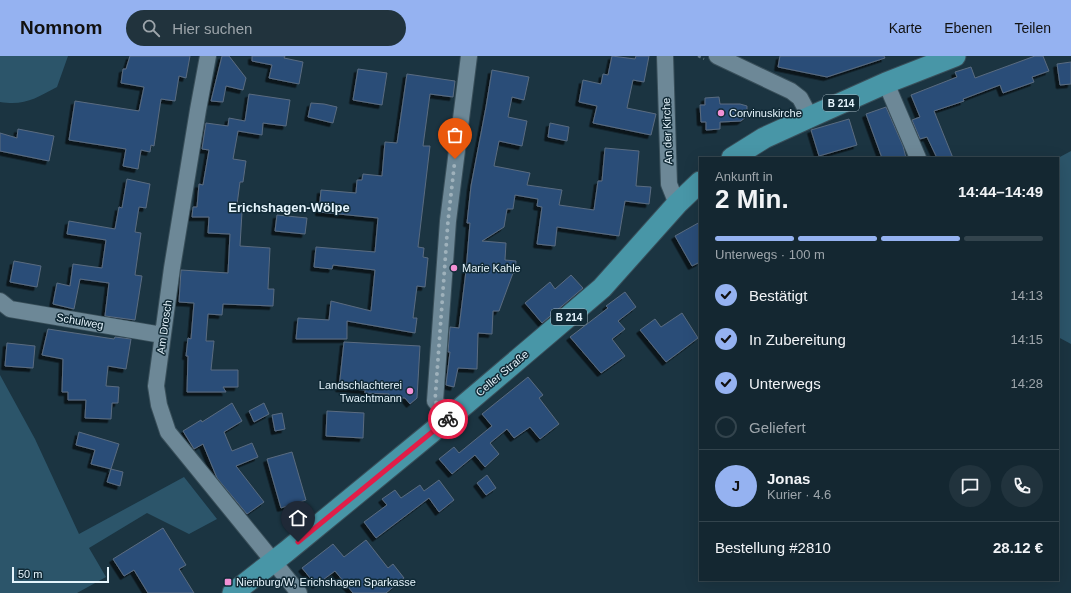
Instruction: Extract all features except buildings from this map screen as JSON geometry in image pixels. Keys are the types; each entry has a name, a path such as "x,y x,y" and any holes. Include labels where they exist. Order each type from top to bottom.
{"main road":[{"name":"B 214","path":"734,157 764,138 810,117 886,83 955,56"},
{"name":"Celler Straße","path":"233,593 449,418 602,288 677,204 699,183"}],"street":[{"name":"Am Drosch","path":"208,56 162,335 156,386 159,406 168,432 299,593"},
{"path":"449,418 435,401 448,221 469,56"},
{"name":"An der Kirche","path":"665,56 669,184 677,204"},
{"path":"717,56 791,91 800,98 810,117"},
{"path":"886,83 918,157"},
{"name":"Schulweg","path":"0,301 10,309 162,335"}],"shaded area":[{"path":"0,56 68,56 57,87 30,100 9,103 0,102"},
{"path":"1071,151 1071,344 1059,338 1059,157"},
{"path":"0,375 35,439 79,534 184,477 217,519 189,534 147,513 89,548 106,577 77,593 0,593"}],"way so far":[{"path":"448,419 449,418 435,401 441,302 455,159"}],"place":[{"name":"Corvinuskirche","path":"721,113"},
{"name":"Marie Kahle","path":"454,268"},
{"name":"Landschlachterei Twachtmann","path":"410,391"},
{"name":"Nienburg/W, Erichshagen Sparkasse","path":"228,582"}],"district":[{"name":"Erichshagen-Wölpe","path":"289,207"}],"route":[{"path":"298,542 448,419"}]}
